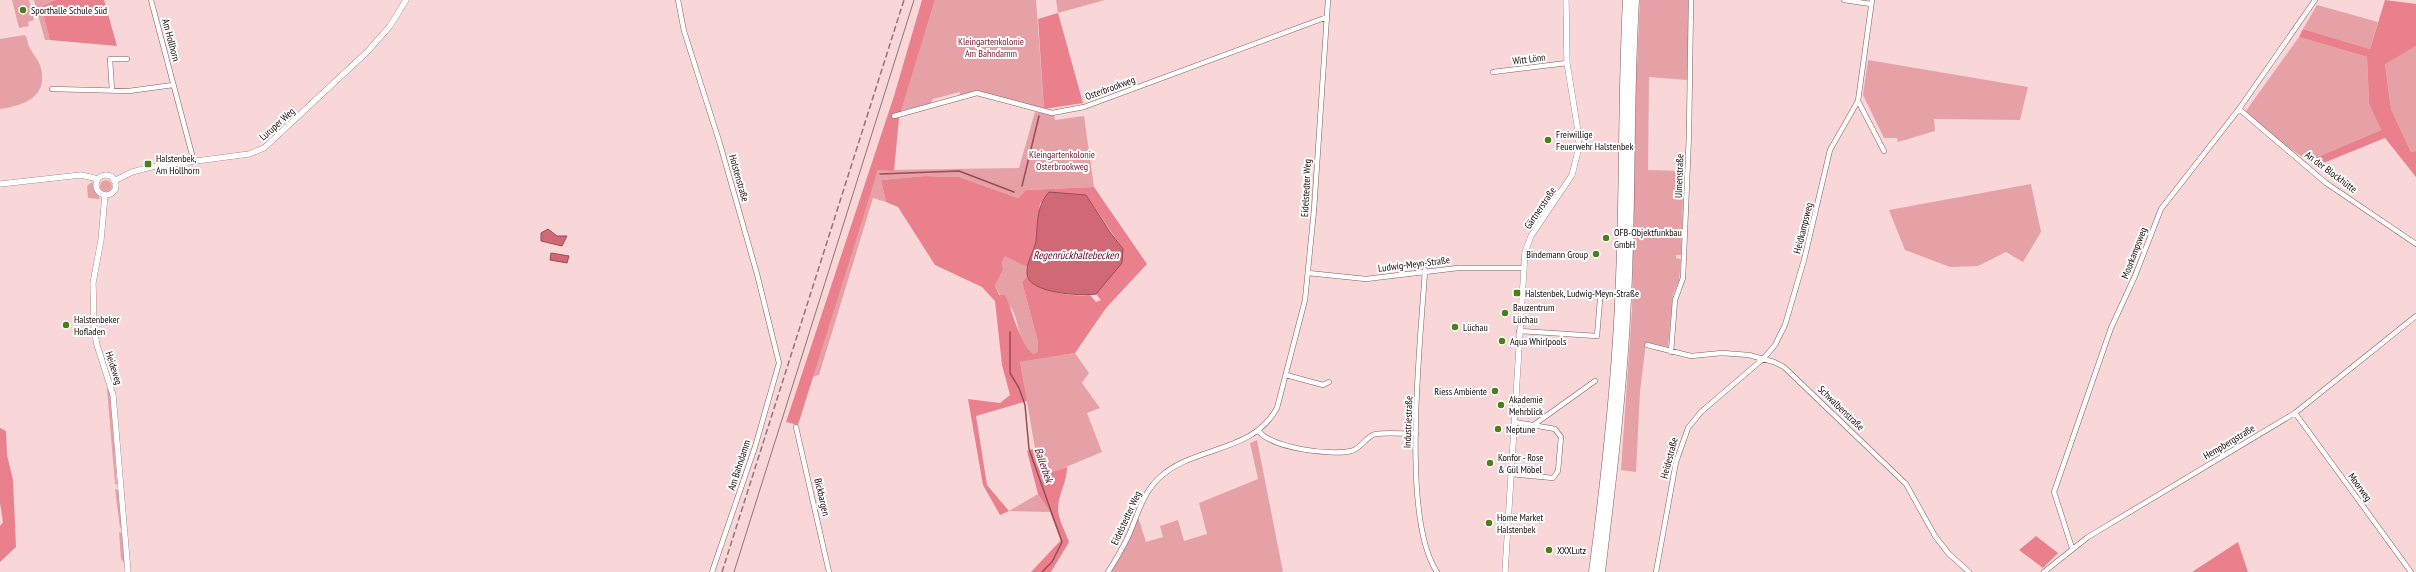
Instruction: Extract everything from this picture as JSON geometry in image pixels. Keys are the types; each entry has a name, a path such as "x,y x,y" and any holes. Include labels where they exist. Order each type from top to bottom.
{"highway":[{"path":"1593,572 1608,452 1617,334 1621,246 1623,72 1627,0"},
{"path":"1601,572 1615,454 1626,314 1630,74 1634,0"}],"street":[{"name":"Am Hollhorn","path":"151,0 194,162"},
{"name":"Luruper Weg","path":"114,181 144,169 249,154 264,148 367,52 390,26 406,0"},
{"name":"Holstenstraße","path":"678,0 684,31 722,151 758,278 779,362"},
{"name":"Eidelstedter Weg","path":"1108,572 1124,545 1147,492 1159,478 1178,465 1239,442 1258,430 1277,408 1304,306 1308,274 1328,0"},
{"name":"Gärtnerstraße","path":"1505,572 1523,268 1531,236 1568,181 1575,164 1579,139 1567,64 1566,0"},
{"name":"Ulmenstraße","path":"1671,352 1675,300 1683,278 1689,134 1691,0"},
{"path":"1844,0 1872,2"},
{"name":"Moorkampsweg","path":"2072,548 2054,492 2111,328 2135,276 2161,209 2239,109 2315,0"},
{"name":"Heidkampsweg","path":"1764,358 1780,335 1790,312 1830,150 1858,100 1872,2"},
{"name":"Osterbrookweg","path":"894,116 977,93 1037,110 1052,113 1064,112 1084,107 1327,17"},
{"path":"112,91 110,59 127,59"},
{"name":"Witt Lönn","path":"1493,72 1567,64"},
{"path":"52,89 136,91 173,85"},
{"path":"1858,100 1884,151"},
{"name":"An der Blockhütte","path":"2239,109 2326,183 2416,244"},
{"path":"0,184 81,175 98,179 108,176 114,181 114,191 105,195 97,189 98,179"},
{"name":"Heideweg","path":"105,195 101,240 93,284 94,328 97,346 113,395 128,572"},
{"name":"Ludwig-Meyn-Straße","path":"1308,274 1366,279 1425,270 1458,268 1523,268"},
{"name":"Industriestraße","path":"1425,270 1416,434 1419,509 1430,561 1437,572"},
{"path":"1519,331 1598,336 1600,300"},
{"name":"Hempbergstraße","path":"2044,572 2072,548 2295,413 2416,316"},
{"name":"Schwalbenstraße","path":"1647,345 1691,356 1736,353 1764,358 1774,362 1793,374 1906,484 1935,536 1949,554 1970,572"},
{"name":"Heidestraße","path":"1656,572 1676,462 1688,428 1701,412 1764,358"},
{"name":"Am Bahndamm","path":"712,572 755,447 779,362"},
{"path":"1286,375 1323,385 1329,382"},
{"path":"1535,424 1595,381"},
{"name":"Moorweg","path":"2295,413 2411,572"},
{"path":"1512,474 1549,479 1557,475 1560,433 1555,429 1535,424 1515,422"},
{"name":"Bickbargen","path":"796,427 829,572"},
{"path":"1258,430 1265,437 1281,444 1320,452 1351,451 1375,434 1416,434"}],"green space":[{"name":"Sporthalle Schule Süd","path":"12,0 29,0 34,20 28,22 29,26 19,28"},
{"path":"34,0 55,0 41,7 50,40 45,40"},
{"name":"Kleingartenkolonie Am Bahndamm","path":"935,0 1036,0 1044,109 978,91 959,96 960,92 933,99 931,103 901,111"},
{"path":"1056,0 1105,0 1058,13"},
{"path":"1640,0 1689,0 1687,80 1649,77 1648,170 1684,171 1681,255 1676,255 1676,258 1681,259 1679,281 1673,295 1668,347 1646,342 1640,392 1636,472 1621,470 1632,310 1636,87"},
{"path":"2317,5 2378,22 2370,49 2303,29"},
{"path":"25,35 30,49 40,65 42,76 41,85 33,98 18,105 0,109 0,39"},
{"path":"2299,37 2367,57 2369,104 2381,130 2308,161 2243,115"},
{"path":"2416,46 2416,151 2411,152 2391,109 2385,63"},
{"path":"1868,60 2028,87 2020,120 1934,119 1935,131 1898,142 1897,138 1884,138 1863,95"},
{"name":"Kleingartenkolonie Osterbrookweg","path":"1035,112 1054,115 1055,120 1084,116 1094,187 1026,190 1018,198 959,177 925,176 881,180 886,202 873,198 819,375 811,377 878,170 1019,168"},
{"path":"104,180 108,180 112,186 108,192 104,192 100,188 100,184"},
{"path":"92,182 100,199 88,198 87,186"},
{"path":"2031,184 2041,232 2023,262 2006,252 1978,266 1950,267 1905,250 1889,210"},
{"path":"1005,255 1027,267 1027,276 1022,282 1038,342 1038,351 1034,354 1025,346 1012,309 995,286 1003,270 1002,262"},
{"path":"1075,353 1089,373 1082,383 1100,408 1087,413 1102,452 1049,474 1035,448 1020,362"},
{"path":"107,389 110,389 117,484 115,484"},
{"path":"1257,440 1283,572 1111,572 1138,517 1146,542 1163,537 1160,526 1178,520 1184,541 1207,534 1199,503 1258,479 1250,443"},
{"path":"115,489 119,490 122,527 120,528"},
{"path":"1038,494 1050,512 1009,511"},
{"path":"119,532 122,533 125,564 121,559"}],"shaded area":[{"path":"55,0 104,0 117,46 50,40 41,7"},
{"path":"922,0 935,0 899,118 894,171 878,170 798,425 786,422 894,96"},
{"path":"2385,0 2416,4 2416,46 2385,64 2391,109 2411,152 2416,151 2416,177 2385,138 2316,166 2308,161 2381,130 2369,104 2367,57 2299,37 2303,29 2370,49"},
{"path":"1058,13 1083,103 1044,109 1038,19"},
{"path":"925,176 959,177 1018,198 1026,190 1094,187 1147,264 1106,308 1075,353 1020,362 1027,401 976,416 987,485 1009,511 1000,515 983,485 968,399 1000,403 1010,395 1002,365 995,301 982,287 935,265 898,207 886,202 881,180","holes":["1086,195 1123,249 1096,294 1101,300 1096,302 1090,295 1065,294 1046,290 1038,286 1027,276 1022,282 1038,342 1038,351 1034,354 1029,351 1021,337 1005,295 999,295 995,286 1003,270 1002,262 1005,256 1027,267 1035,249 1040,203"]},
{"path":"0,428 6,431 7,455 13,480 16,547 0,562 0,526 3,522 0,503"},
{"path":"1035,448 1049,473 1067,467 1066,478 1058,504 1058,513 1069,542 1051,572 1031,572 1061,540 1050,512 1038,494 1027,451"},
{"path":"2036,536 2058,553 2043,568 2019,550"},
{"path":"2238,542 2248,572 2192,572"}],"water":[{"name":"Regenrückhaltebecken","path":"1049,192 1086,195 1123,249 1122,263 1096,294 1080,295 1046,290 1030,281 1027,270 1036,241 1038,215 1042,203"},
{"path":"548,229 557,236 567,236 562,246 541,241 541,233"},
{"path":"551,253 569,256 567,263 550,260"}],"waterway":[{"path":"1022,186 1039,116"},
{"path":"880,174 959,171 1014,192"},
{"name":"Ballerbek","path":"1010,332 1010,373 1019,388 1025,405 1029,449 1062,542 1052,562 1042,572"}],"tram line":[{"path":"734,572 914,0"}],"railway":[{"path":"722,572 904,0"}],"place":[{"name":"Sporthalle Schule Süd","path":"23,10"},
{"name":"Freiwillige Feuerwehr Halstenbek","path":"1548,140"},
{"name":"Halstenbek, Am Hollhorn","path":"148,164"},
{"name":"OFB-Objektfunkbau GmbH","path":"1606,238"},
{"name":"Bindemann Group","path":"1596,254"},
{"name":"Halstenbek, Ludwig-Meyn-Straße","path":"1517,293"},
{"name":"Bauzentrum Lüchau","path":"1505,313"},
{"name":"Halstenbeker Hofladen","path":"66,325"},
{"name":"Lüchau","path":"1455,327"},
{"name":"Aqua Whirlpools","path":"1502,341"},
{"name":"Riess Ambiente","path":"1495,391"},
{"name":"Akademie Mehrblick","path":"1501,405"},
{"name":"Neptune","path":"1498,429"},
{"name":"Konfor - Rose & Gül Möbel","path":"1490,463"},
{"name":"Home Market Halstenbek","path":"1489,523"},
{"name":"XXXLutz","path":"1549,550"}]}
